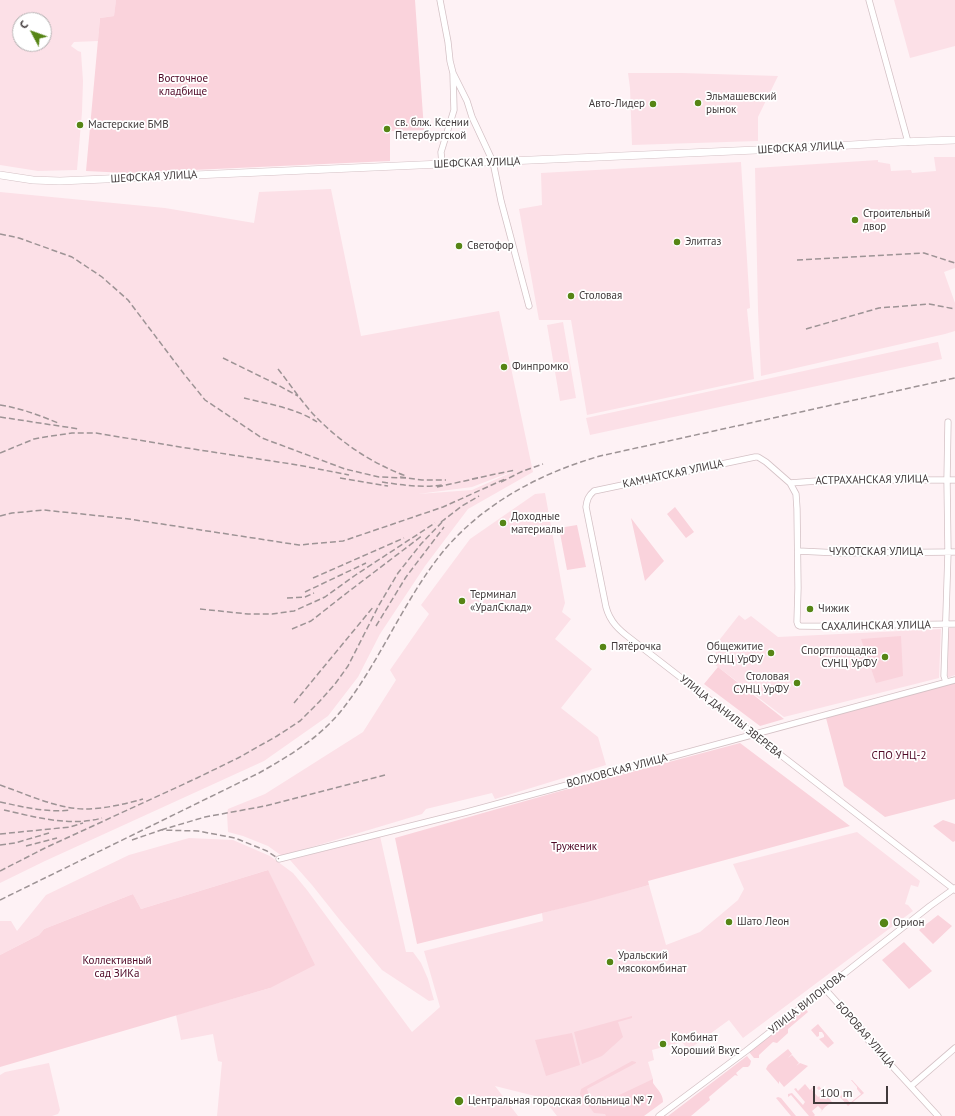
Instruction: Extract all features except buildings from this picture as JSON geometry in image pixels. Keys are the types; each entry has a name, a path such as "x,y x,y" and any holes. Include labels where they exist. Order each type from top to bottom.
{"main road":[{"name":"ШЕФСКАЯ УЛИЦА","path":"0,175 33,180 60,181 955,140"}],"street":[{"path":"440,0 453,73 454,110 442,152 442,164"},
{"path":"869,0 908,142"},
{"path":"453,73 493,162 501,201 529,306"},
{"path":"946,682 944,676 948,552 948,422"},
{"name":"КАМЧАТСКАЯ УЛИЦА","path":"589,496 594,491 755,456 766,462 790,483"},
{"name":"АСТРАХАНСКАЯ УЛИЦА","path":"790,483 830,480 955,480"},
{"path":"790,483 796,494 798,551"},
{"name":"УЛИЦА ДАНИЛЫ ЗВЕРЕВА","path":"589,496 586,507 606,608 611,621 618,629 955,889"},
{"name":"ЧУКОТСКАЯ УЛИЦА","path":"798,551 840,553 955,552"},
{"name":"САХАЛИНСКАЯ УЛИЦА","path":"798,551 797,622 800,626 837,627 955,624"},
{"name":"ВОЛХОВСКАЯ УЛИЦА","path":"279,859 466,812 955,680"},
{"name":"УЛИЦА ВИЛОНОВА","path":"659,1116 746,1051 930,906 955,889"},
{"name":"БОРОВАЯ УЛИЦА","path":"825,989 863,1031 868,1040 938,1116"},
{"path":"911,1086 955,1048"}],"shaded area":[{"path":"0,0 116,0 114,16 100,18 98,41 74,42 71,46 81,52 83,81 77,170 38,171 0,165"},
{"path":"894,0 955,0 955,46 910,58"},
{"name":"Эльмашевский рынок","path":"628,73 778,76 758,117 758,141 632,145"},
{"name":"Строительный двор","path":"934,157 955,157 955,268 944,272 955,303 955,331 761,376 755,168 878,160 878,162 890,164 891,171 911,170 912,173 936,171"},
{"path":"741,162 750,308 747,309 754,379 587,415 571,320 539,320 519,209 542,205 541,173"},
{"path":"331,189 361,336 499,311 533,472 468,509 425,566 380,634 358,677 328,716 264,761 0,883 0,192 165,208 254,223 259,192","holes":["519,469 472,490 418,494 472,487"]},
{"path":"563,322 576,398 560,401 547,325"},
{"path":"938,342 942,359 590,435 586,418"},
{"path":"545,493 565,603 562,612 571,619 555,639 592,669 561,708 598,737 606,765 495,799 492,793 426,809 422,814 282,856 268,846 228,832 228,809 265,794 363,732 396,680 390,670 429,614 421,605 470,539 535,494"},
{"path":"739,615 745,620 751,616 778,637 941,629 939,678 784,717 714,664 717,643"},
{"path":"948,628 955,628 955,675 947,678 948,672"},
{"path":"857,832 920,881 918,887 911,885 905,904 908,905 913,911 743,1038 729,1020 688,1050 682,1042 652,1050 654,1060 648,1062 653,1083 623,1116 557,1116 543,1098 495,1086 518,1116 217,1116 222,1062 218,1061 213,1034 181,1040 176,1015 270,988 268,870 141,909 133,894 44,929 39,935 0,955 0,921 11,921 17,931 46,895 129,855 189,838 233,840 270,856 293,873 412,1032 440,1007 424,951 543,921 542,913 649,885 666,945 700,932 738,900 744,889 733,864"},
{"path":"380,836 406,952 413,952 421,963 428,979 434,1000 429,1001 382,970 290,860"},
{"path":"49,1063 60,1110 58,1114 52,1116 0,1116 0,1075 5,1072"}],"green space":[{"name":"Восточное кладбище","path":"116,0 415,0 424,130 390,131 390,161 127,173 86,171 100,18 114,16"},
{"path":"675,507 694,532 686,538 667,514"},
{"path":"631,518 664,561 645,581"},
{"path":"577,525 586,567 567,570 559,528"},
{"name":"Спортплощадка СУНЦ УрФУ","path":"901,636 903,676 876,683 861,639"},
{"path":"718,667 784,719 760,726 704,684"},
{"name":"СПО УНЦ-2","path":"955,683 955,799 885,817 844,786 826,718"},
{"name":"Труженик","path":"740,743 850,826 648,881 649,885 587,902 417,944 395,838 557,792"},
{"path":"943,820 955,824 955,841 953,842 933,826"},
{"name":"Коллективный сад ЗИКа","path":"268,870 315,965 270,988 0,1067 0,955 39,935 44,929 133,894 141,909"},
{"path":"938,915 952,926 933,944 919,930"},
{"path":"904,942 932,971 909,989 882,960"},
{"path":"805,1008 808,1012 788,1029 788,1033 777,1043 773,1042 759,1055 759,1058 754,1058 749,1052"},
{"path":"632,1016 632,1018 618,1022 623,1037 602,1056 582,1064 574,1032"},
{"path":"818,1024 834,1043 828,1048 819,1039 824,1037 822,1032 819,1032 819,1036 817,1037 811,1030"},
{"path":"572,1033 580,1065 546,1076 535,1040"},
{"path":"788,1049 792,1054 788,1058 792,1055 799,1063 796,1066 800,1063 808,1066 784,1087 779,1081 779,1084 766,1069 768,1065"},
{"path":"747,1056 751,1061 750,1065 748,1067 743,1067 736,1073 738,1076 735,1075 709,1097 710,1100 691,1116 668,1116"},
{"path":"632,1061 636,1063 587,1089 592,1104 612,1095 613,1098 653,1079 653,1083 661,1094 663,1102 644,1116 606,1116 605,1114 594,1113 580,1094 581,1089"},
{"path":"851,1080 864,1093 848,1106 840,1097 843,1094 850,1103 861,1094"},
{"path":"805,1084 810,1090 814,1086 812,1090 818,1097 820,1096 827,1100 817,1088 819,1086 832,1102 820,1113 822,1110 818,1106 812,1111 815,1115 814,1116 809,1116 791,1095 788,1097 788,1094 792,1093 803,1105 805,1102 794,1089 796,1088 798,1091"},
{"path":"776,1098 781,1098 796,1116 791,1116"}],"railway":[{"path":"0,234 19,238 72,257 102,277 128,300 205,400 262,438 345,469 379,477 406,478"},
{"path":"797,260 924,253 955,263"},
{"path":"806,329 879,308 929,304 955,309"},
{"path":"223,358 298,396"},
{"path":"278,369 309,410 334,434 368,458 406,476"},
{"path":"0,900 259,773 313,738 332,721 355,692 405,608 431,567 446,548 462,532 497,503 536,480 600,456 955,378"},
{"path":"244,398 291,410 317,422"},
{"path":"0,405 29,412 58,423"},
{"path":"0,417 79,429"},
{"path":"0,453 34,439 72,433 96,433 298,465 349,475"},
{"path":"501,482 523,471 543,464"},
{"path":"472,479 515,470"},
{"path":"400,477 422,480 446,480"},
{"path":"340,478 388,486"},
{"path":"437,487 478,478"},
{"path":"0,516 12,513 44,510 129,519 299,545 343,541 443,507 505,479"},
{"path":"382,482 419,486 442,485"},
{"path":"441,522 462,506 479,496"},
{"path":"0,871 45,848 238,758 300,721 335,684 348,666 379,605 398,573 421,544 445,519"},
{"path":"200,609 248,614 272,614 294,611 325,597 357,574 435,523"},
{"path":"376,626 406,577 444,527"},
{"path":"292,629 311,621 423,535"},
{"path":"313,578 404,538"},
{"path":"305,592 366,563"},
{"path":"287,598 305,597 314,593"},
{"path":"294,703 374,606"},
{"path":"161,830 205,817 265,806 385,775"},
{"path":"0,785 64,807 92,809 143,799"},
{"path":"0,802 44,810 71,810"},
{"path":"4,810 40,818 65,821 78,822 102,818"},
{"path":"0,834 70,827 83,823"},
{"path":"132,840 161,830 198,831 235,838 267,851 279,859"},
{"path":"0,845 15,843 49,833"},
{"path":"26,846 57,838"}],"place":[{"name":"Эльмашевский рынок","path":"698,103"},
{"name":"Авто-Лидер","path":"653,104"},
{"name":"Мастерские БМВ","path":"80,125"},
{"name":"св. блж. Ксении Петербургской","path":"387,129"},
{"name":"Строительный двор","path":"855,220"},
{"name":"Элитгаз","path":"677,242"},
{"name":"Светофор","path":"459,246"},
{"name":"Столовая","path":"571,296"},
{"name":"Финпромко","path":"504,367"},
{"name":"Доходные материалы","path":"503,523"},
{"name":"Терминал «УралСклад»","path":"462,601"},
{"name":"Чижик","path":"810,609"},
{"name":"Пятёрочка","path":"603,647"},
{"name":"Общежитие СУНЦ УрФУ","path":"771,653"},
{"name":"Спортплощадка СУНЦ УрФУ","path":"885,657"},
{"name":"Столовая СУНЦ УрФУ","path":"797,683"},
{"name":"Шато Леон","path":"729,922"},
{"name":"Орион","path":"884,923"},
{"name":"Уральский мясокомбинат","path":"610,962"},
{"name":"Комбинат Хороший Вкус","path":"663,1044"},
{"name":"Центральная городская больница № 7","path":"459,1101"}]}
